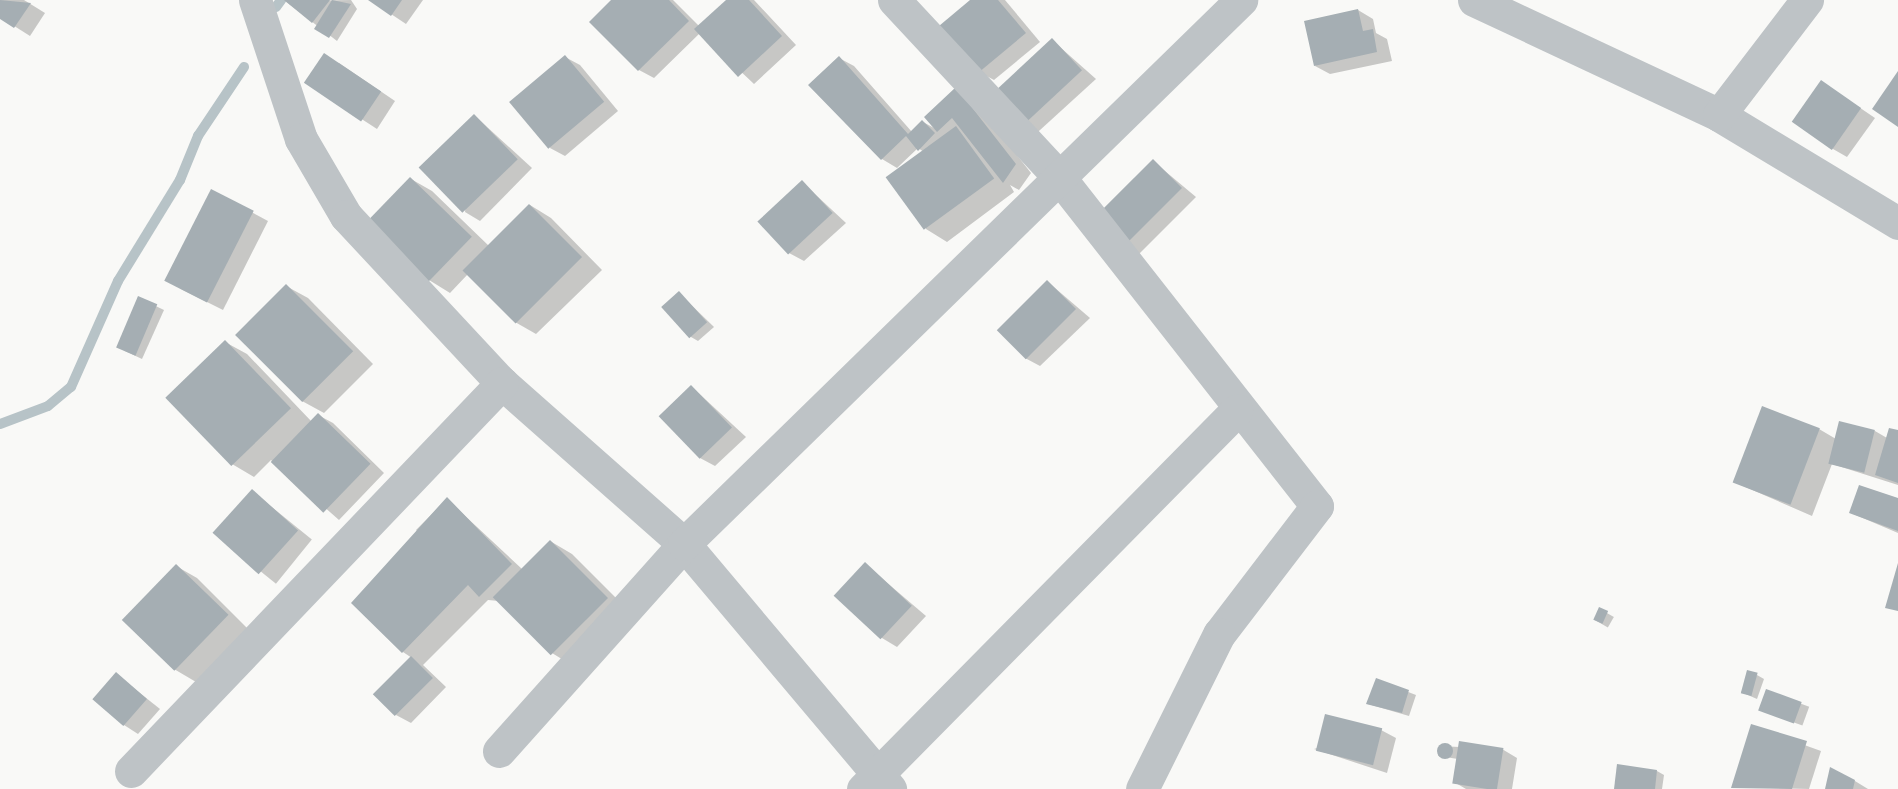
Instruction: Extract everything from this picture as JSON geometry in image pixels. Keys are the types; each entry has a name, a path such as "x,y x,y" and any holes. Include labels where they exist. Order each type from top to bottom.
{"street":[{"path":"255,0 301,139 346,216 502,383 684,544 876,785 1237,410"},
{"path":"894,0 1059,177 1237,410 1317,506 1219,634 1142,789"},
{"path":"499,751 684,544 1241,0"},
{"path":"1474,0 1719,115 1898,222"},
{"path":"1719,115 1807,0"},
{"path":"131,771 502,383"}],"building":[{"path":"0,0 31,3 14,28 0,19"},
{"path":"284,0 330,0 312,23"},
{"path":"332,0 351,4 329,38 314,29"},
{"path":"368,0 402,0 391,16"},
{"path":"611,0 669,0 689,21 638,71 589,22"},
{"path":"726,0 749,0 782,36 738,77 694,29"},
{"path":"970,0 998,0 1026,33 978,73 939,26"},
{"path":"1358,9 1363,31 1373,29 1377,52 1314,66 1304,21"},
{"path":"1052,38 1082,70 1013,134 983,102"},
{"path":"324,53 381,92 361,121 304,83"},
{"path":"565,55 604,102 548,149 509,102"},
{"path":"839,56 908,134 922,120 935,133 918,151 906,136 881,160 808,85"},
{"path":"1898,71 1898,127 1872,109"},
{"path":"1821,80 1861,108 1832,150 1792,122"},
{"path":"956,87 1016,164 1003,183 952,118 937,132 924,117"},
{"path":"474,114 518,159 462,213 419,167"},
{"path":"956,126 994,179 924,230 886,177"},
{"path":"1153,159 1182,188 1110,260 1081,231"},
{"path":"410,177 472,237 427,283 366,223"},
{"path":"802,180 833,213 788,255 757,222"},
{"path":"211,189 254,211 207,303 164,281"},
{"path":"529,204 582,257 516,324 463,270"},
{"path":"1047,280 1076,309 1026,359 997,330"},
{"path":"286,284 353,351 302,402 235,335"},
{"path":"679,291 707,322 689,338 661,307"},
{"path":"138,296 157,304 135,356 116,348"},
{"path":"225,340 291,408 231,466 165,398"},
{"path":"691,385 732,427 700,459 659,416"},
{"path":"1762,406 1820,428 1790,505 1733,483"},
{"path":"318,413 371,464 323,513 271,462"},
{"path":"1839,421 1875,430 1864,473 1828,464"},
{"path":"1889,428 1898,430 1898,483 1875,475"},
{"path":"1859,485 1898,498 1898,531 1849,513"},
{"path":"252,489 298,530 259,574 213,533"},
{"path":"447,497 512,564 479,597 468,585 402,653 351,603"},
{"path":"550,540 608,598 551,655 493,597"},
{"path":"865,562 912,606 880,639 834,596"},
{"path":"1898,563 1898,611 1885,608"},
{"path":"176,564 229,615 174,671 122,620"},
{"path":"1599,607 1608,611 1602,624 1593,620"},
{"path":"411,656 433,678 395,716 373,694"},
{"path":"1747,670 1758,673 1751,696 1741,693"},
{"path":"116,672 147,699 123,726 92,699"},
{"path":"1376,678 1409,690 1402,713 1366,704"},
{"path":"1766,689 1802,702 1794,724 1758,711"},
{"path":"1325,714 1382,728 1373,765 1316,751"},
{"path":"1751,724 1807,741 1792,789 1731,788"},
{"path":"1459,741 1503,748 1497,789 1452,783"},
{"path":"1445,743 1451,745 1453,751 1451,757 1445,759 1439,757 1437,751 1439,745"},
{"path":"1617,764 1657,770 1655,789 1614,789"},
{"path":"1830,767 1855,780 1853,789 1825,789"}],"waterway":[{"path":"276,7 281,0"},
{"path":"0,424 48,406 71,387 118,281 180,180 198,136 244,67"}]}
